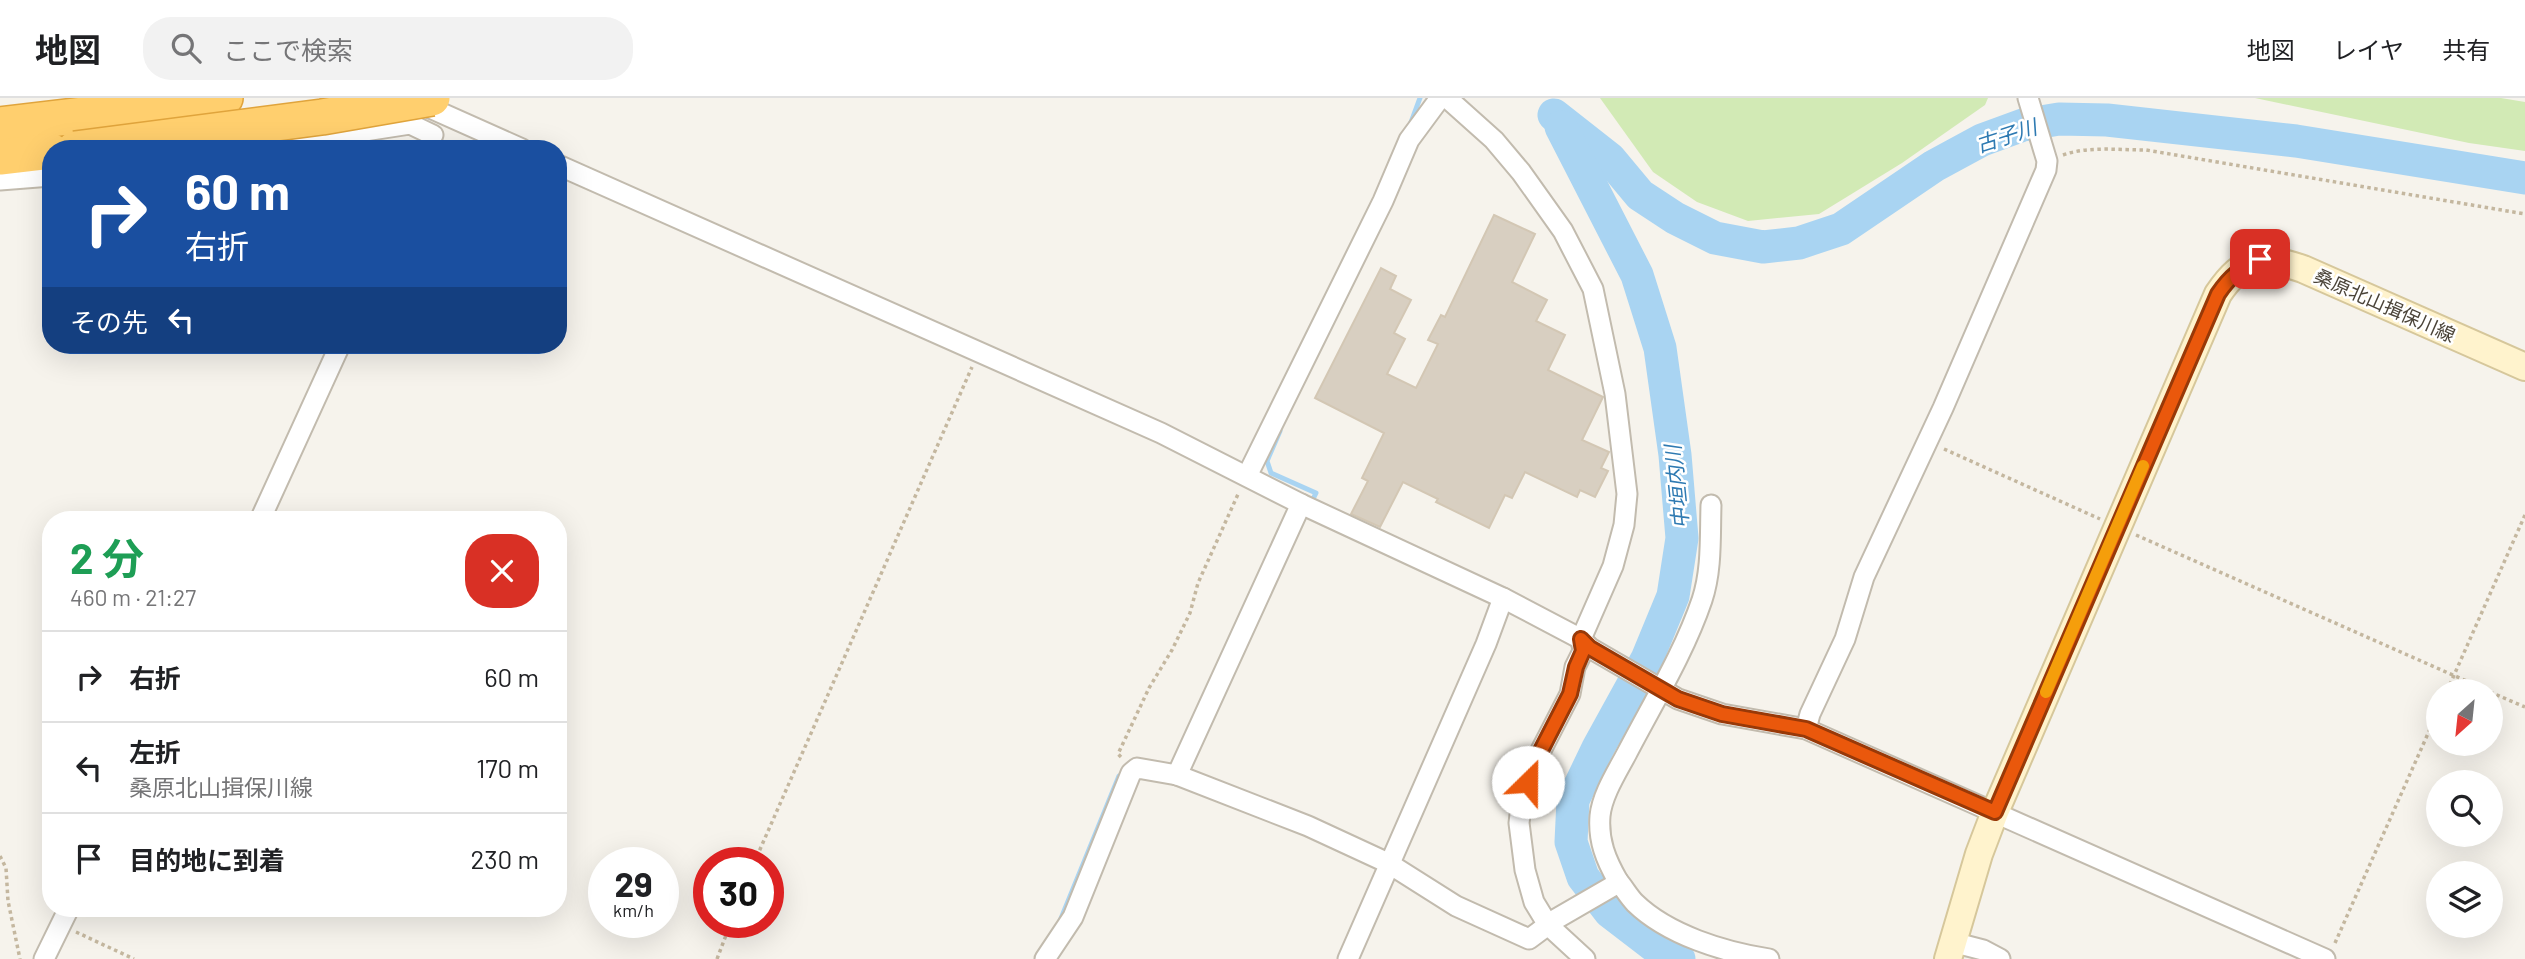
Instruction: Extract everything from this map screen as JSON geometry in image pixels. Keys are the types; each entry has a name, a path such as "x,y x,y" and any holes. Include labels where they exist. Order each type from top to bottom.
{"highway":[{"path":"0,125 225,98"},
{"path":"144,140 442,103"},
{"path":"0,157 42,152"}],"main road":[{"name":"桑原北山揖保川線","path":"1950,950 1979,854 1995,812 2218,294 2228,279 2241,268 2260,259 2280,261 2525,367"}],"street":[{"path":"387,98 388,127"},
{"path":"408,98 442,103 506,140"},
{"path":"1247,476 1383,201 1409,140 1440,98"},
{"path":"1447,98 1494,139 1563,231 1593,289 1615,394 1627,494 1624,525 1613,566 1576,667 1570,694 1533,766 1522,798 1519,822 1525,870 1534,902 1585,959"},
{"path":"1806,729 1810,714 1844,639 1864,576 1928,442 2046,170 2046,157 2029,100"},
{"path":"431,140 442,103"},
{"path":"305,140 410,124 428,140"},
{"path":"567,169 1161,433 1301,504 1503,598 1678,699 1722,714 1806,729 2329,953"},
{"path":"0,180 42,177"},
{"path":"264,511 336,354"},
{"path":"1177,775 1301,504"},
{"path":"1711,505 1708,579 1691,629 1658,688 1611,785 1600,813 1600,836 1605,859 1616,883 1656,919 1707,945 1769,959"},
{"path":"1348,959 1486,644 1503,598"},
{"path":"1045,959 1073,917 1130,773 1137,768 1177,775 1308,826 1388,863 1456,906 1530,939 1552,922 1616,883"},
{"path":"44,959 65,917"},
{"path":"1950,950 1983,950 2000,959"}],"path":[{"path":"2046,157 2072,152 2146,150 2525,214"},
{"path":"761,847 979,352"},
{"path":"1928,442 2461,679"},
{"path":"1137,768 1118,754 1149,688 1190,613 1198,583 1247,476"},
{"path":"2453,679 2525,515"},
{"path":"2503,697 2525,707"},
{"path":"2329,953 2426,738"},
{"path":"0,856 6,868 8,901 20,959"},
{"path":"65,917 134,959"},
{"path":"717,959 725,938"}],"green space":[{"path":"1600,98 1988,98 1985,105 1902,163 1819,214 1748,221 1697,202 1653,172"},
{"path":"2255,98 2501,98 2525,102 2525,151 2469,143"}],"building":[{"path":"1494,215 1535,234 1512,282 1547,300 1536,321 1565,335 1548,370 1603,397 1582,440 1609,452 1601,468 1608,471 1595,497 1580,490 1577,497 1525,472 1512,498 1505,495 1489,528 1403,482 1380,527 1351,514 1368,481 1362,478 1384,433 1315,398 1381,268 1396,276 1390,289 1411,300 1394,333 1405,339 1387,374 1416,388 1438,344 1428,340 1441,315 1445,317"}],"waterway":[{"path":"1410,125 1420,98"},
{"name":"古子川","path":"1554,115 1610,159 1640,195 1675,218 1715,238 1763,247 1799,243 1841,229 1934,166 1982,140 2023,125 2059,119 2107,120 2296,141 2525,178"},
{"name":"中垣内川","path":"1561,127 1637,275 1660,348 1675,455 1682,538 1673,596 1647,659 1573,800 1571,842 1583,877 1610,912 1661,951 1679,959"},
{"path":"1280,431 1267,461 1271,473 1316,493 1311,503"},
{"path":"1060,921 1119,776"}],"slow traffic":[{"path":"2046,692 2143,466"}],"route":[{"path":"1528,782 1533,766 1570,694 1583,651 1581,639 1590,648 1678,699 1722,714 1806,729 1995,812 2218,294 2228,279 2241,268 2260,259"}]}
